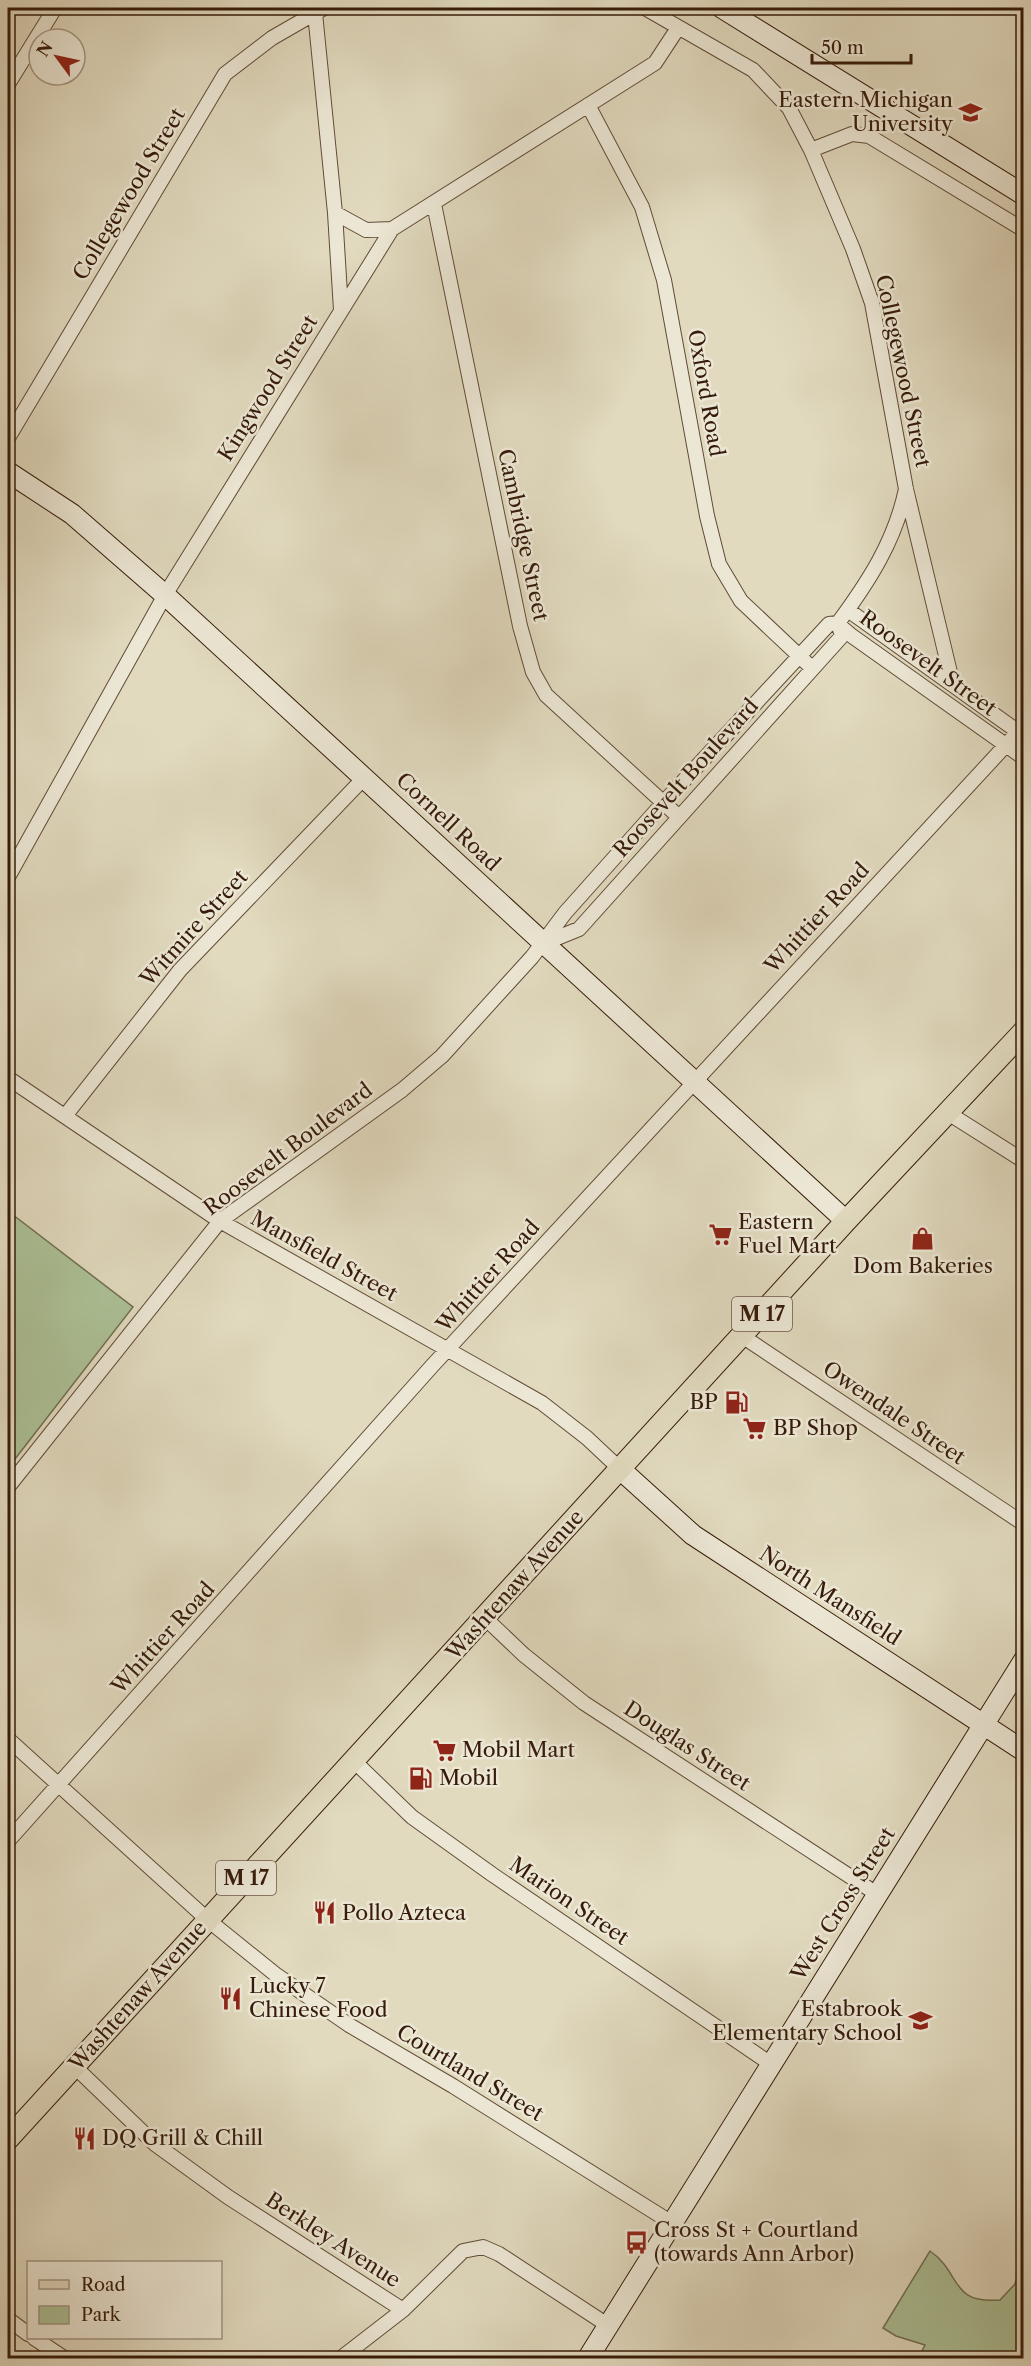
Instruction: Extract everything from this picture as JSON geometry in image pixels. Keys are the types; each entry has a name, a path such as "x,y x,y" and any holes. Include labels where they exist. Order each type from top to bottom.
{"main road":[{"name":"Washtenaw Avenue","path":"8,2139 846,1221 1023,1031"}],"street":[{"path":"8,84 55,8"},
{"name":"Collegewood Street","path":"645,8 753,70 789,108 811,150 853,249 872,303 906,489 953,685"},
{"path":"722,8 789,47 1023,195"},
{"path":"319,10 341,310"},
{"name":"Collegewood Street","path":"8,438 225,74 272,38 319,10"},
{"name":"Kingwood Street","path":"8,877 165,595 392,228 434,204 655,63 678,28"},
{"name":"Oxford Road","path":"588,105 642,207 664,280 707,516 719,564 741,601 812,668"},
{"path":"811,150 852,134 869,136 1023,230"},
{"name":"Cambridge Street","path":"434,204 520,626 533,672 546,695 679,817"},
{"path":"335,213 366,230 392,228"},
{"name":"Cornell Road","path":"8,472 72,514 165,595 846,1221"},
{"name":"Roosevelt Boulevard","path":"8,1487 220,1221 402,1090 442,1056 543,944 565,913 664,802 829,624 838,623 888,546 900,518 906,489"},
{"name":"Roosevelt Street","path":"848,610 1021,734"},
{"name":"Roosevelt Boulevard","path":"543,944 579,929 842,636 838,623"},
{"name":"Roosevelt Street","path":"838,623 852,636 1023,758"},
{"path":"943,700 953,685"},
{"name":"Whittier Road","path":"8,1841 694,1081 1006,746 1021,734"},
{"name":"Witmire Street","path":"65,1116 180,970 365,777"},
{"name":"Mansfield Street","path":"8,1078 220,1221 561,1416 620,1468"},
{"path":"948,1113 1023,1161"},
{"name":"Owendale Street","path":"742,1336 1023,1524"},
{"name":"North Mansfield","path":"620,1468 693,1535 1023,1751"},
{"name":"Douglas Street","path":"485,1618 524,1655 584,1704 877,1894"},
{"name":"West Cross Street","path":"588,2358 1023,1660"},
{"name":"Courtland Street","path":"8,1739 208,1920 275,1974 349,2025 453,2086 672,2223"},
{"name":"Marion Street","path":"354,1761 412,1817 771,2064"},
{"name":"Berkley Avenue","path":"74,2066 122,2114 165,2151 228,2197 403,2310 463,2251 483,2247 499,2254 609,2326"},
{"path":"340,2358 403,2310"},
{"path":"8,2319 27,2333"},
{"path":"37,2339 64,2358"}],"green space":[{"path":"8,1211 133,1307 8,1468"},
{"path":"930,2251 947,2268 964,2292 984,2300 1000,2300 1015,2284 1023,2257 1023,2358 918,2358 925,2345 896,2336 883,2328"}],"place":[{"name":"Eastern Michigan University","path":"971,112"},
{"name":"Eastern Fuel Mart","path":"720,1234"},
{"name":"Dom Bakeries","path":"923,1238"},
{"name":"BP","path":"736,1402"},
{"name":"BP Shop","path":"755,1428"},
{"name":"Mobil Mart","path":"444,1750"},
{"name":"Mobil","path":"421,1778"},
{"name":"Pollo Azteca","path":"324,1913"},
{"name":"Lucky 7 Chinese Food","path":"231,1998"},
{"name":"Estabrook Elementary School","path":"920,2021"},
{"name":"DQ Grill & Chill","path":"84,2138"},
{"name":"Cross St + Courtland (towards Ann Arbor)","path":"636,2242"}]}
